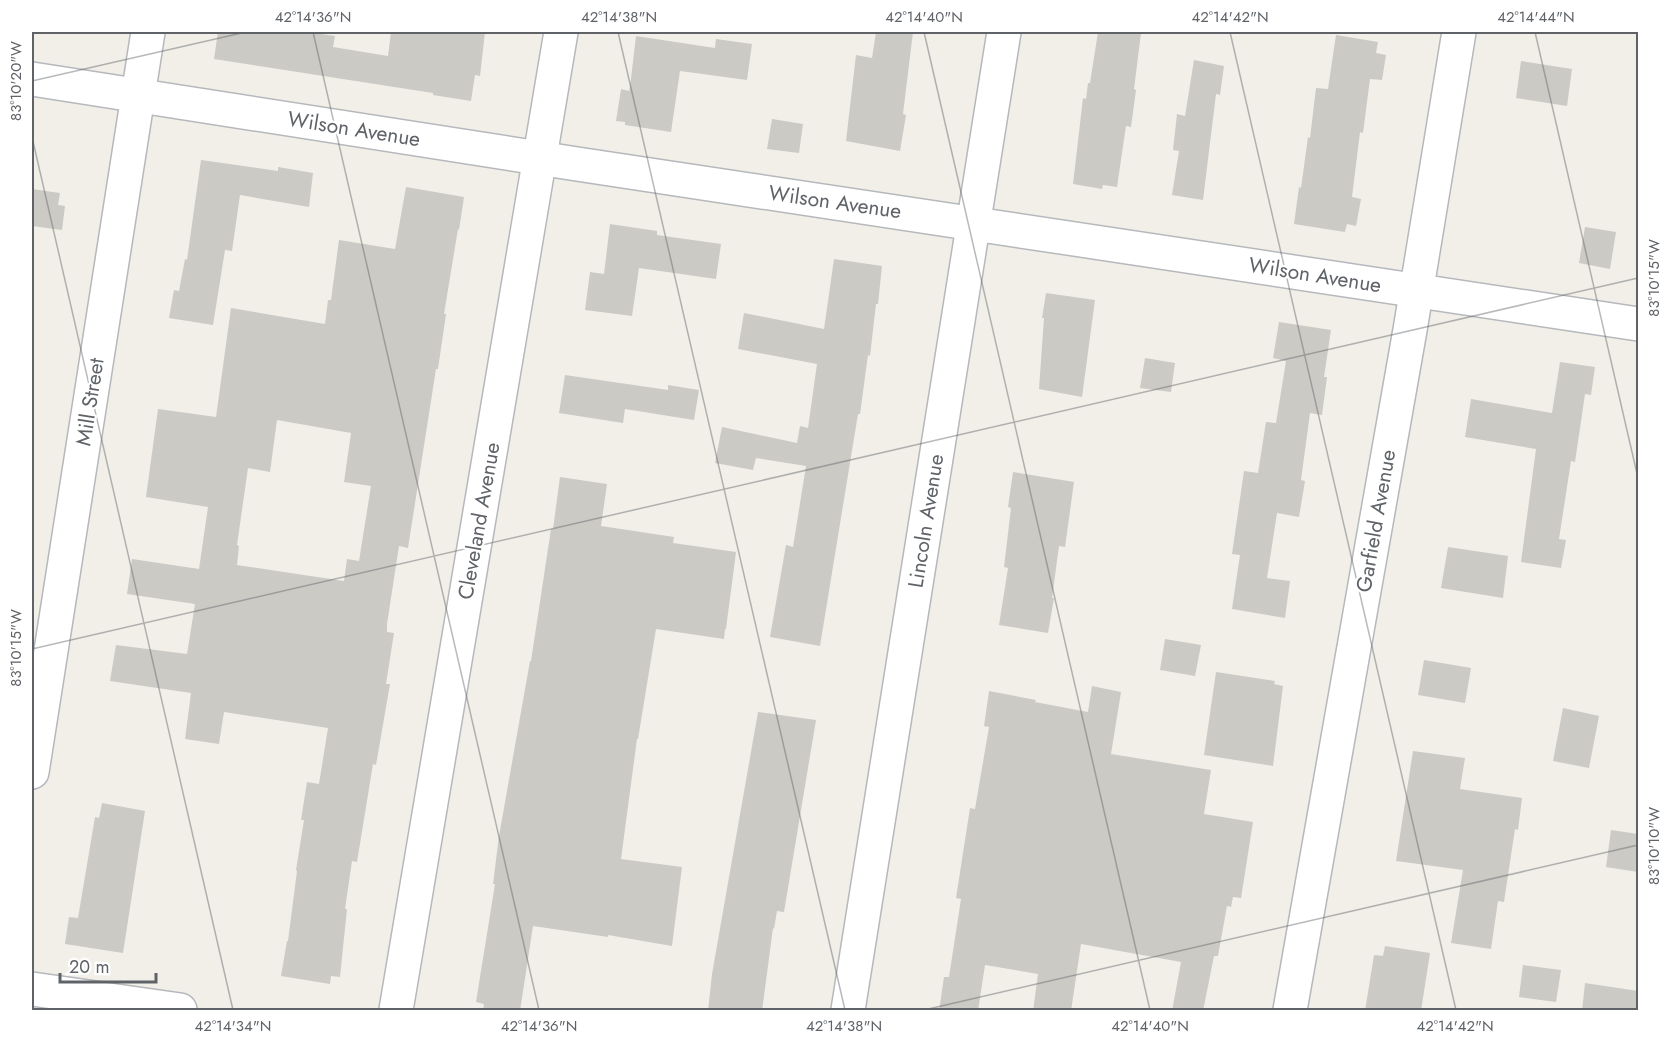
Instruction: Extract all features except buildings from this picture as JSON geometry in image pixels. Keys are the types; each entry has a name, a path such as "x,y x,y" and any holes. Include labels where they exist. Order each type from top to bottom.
{"street":[{"name":"Mill Street","path":"32,772 148,32"},
{"name":"Cleveland Avenue","path":"396,1011 561,32"},
{"name":"Lincoln Avenue","path":"848,1011 1004,32"},
{"name":"Garfield Avenue","path":"1290,1011 1406,354 1459,32"},
{"name":"Wilson Avenue","path":"32,79 1638,324"},
{"path":"32,989 180,1011"}]}
